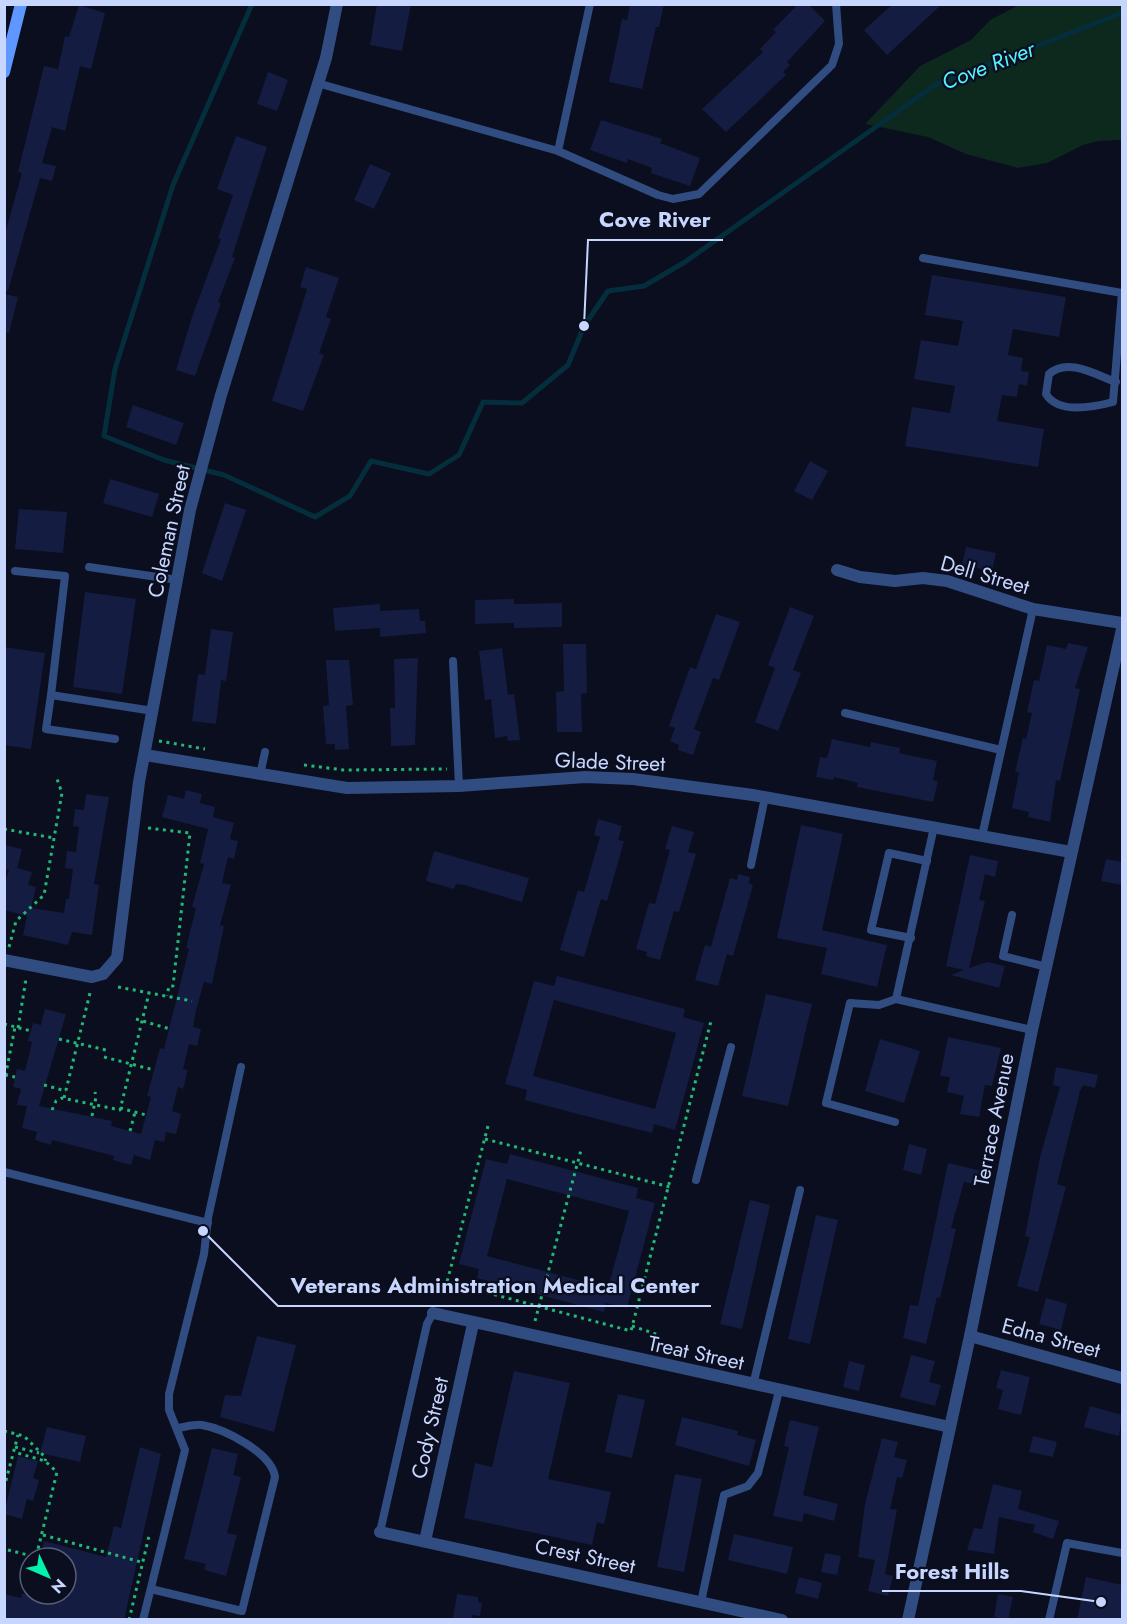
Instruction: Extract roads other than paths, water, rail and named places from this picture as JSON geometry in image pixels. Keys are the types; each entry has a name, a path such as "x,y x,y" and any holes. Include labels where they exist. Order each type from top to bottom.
{"main road":[{"path":"4,72 21,4"}],"street":[{"name":"Coleman Street","path":"5,960 92,977 103,974 111,967 120,947 145,755 190,510 221,395 326,58 337,4"},
{"name":"Dell Street","path":"837,570 860,577 895,580 923,578 947,581 1033,609 1122,623"},
{"name":"Terrace Avenue","path":"908,1620 970,1336 1032,1030 1122,629"},
{"name":"Glade Street","path":"145,755 347,788 459,786 552,778 633,779 765,797 1071,852"},
{"name":"Treat Street","path":"433,1313 473,1324 950,1427"},
{"name":"Cody Street","path":"426,1541 473,1324"},
{"name":"Edna Street","path":"970,1336 1122,1378"},
{"name":"Crest Street","path":"380,1532 782,1620"}],"lane":[{"path":"558,151 590,4"},
{"path":"317,83 558,151 658,195 680,199 699,194 832,65 839,44 836,4"},
{"path":"922,258 1122,293 1116,382 1119,395 1113,402 1065,406 1049,399 1045,385 1053,371 1066,366 1116,382"},
{"path":"89,567 178,580"},
{"path":"15,571 65,576 46,729 115,739"},
{"path":"982,836 1033,609"},
{"path":"453,662 459,786"},
{"path":"51,695 153,711"},
{"path":"845,713 1001,750"},
{"path":"260,775 266,752"},
{"path":"751,865 765,797"},
{"path":"896,999 934,827"},
{"path":"911,938 871,930 889,853 927,861"},
{"path":"1012,915 1003,956 1047,967"},
{"path":"895,1122 826,1103 850,1003 879,1005 896,999 1032,1030"},
{"path":"696,1180 731,1047"},
{"path":"143,1620 185,1451 178,1428 169,1410 168,1399 204,1257 207,1223 240,1067"},
{"path":"4,1172 207,1223"},
{"path":"753,1385 800,1190"},
{"path":"380,1532 427,1324 433,1313"},
{"path":"701,1602 724,1495 748,1486 758,1473 779,1391"},
{"path":"151,1590 242,1611 275,1478 274,1468 268,1460 246,1444 202,1425 178,1428"},
{"path":"1049,1620 1067,1543 1122,1553"}],"waterway":[{"name":"Cove River","path":"252,4 173,185 115,369 104,436 164,460 224,475 315,517 350,496 371,461 429,474 459,455 483,402 522,403 568,365 584,326 608,291 644,286 685,262 935,85 1122,13"}],"place":[{"name":"Cove River","path":"584,326"},
{"name":"Veterans Administration Medical Center","path":"203,1231"},
{"name":"Forest Hills","path":"1101,1602"}]}
